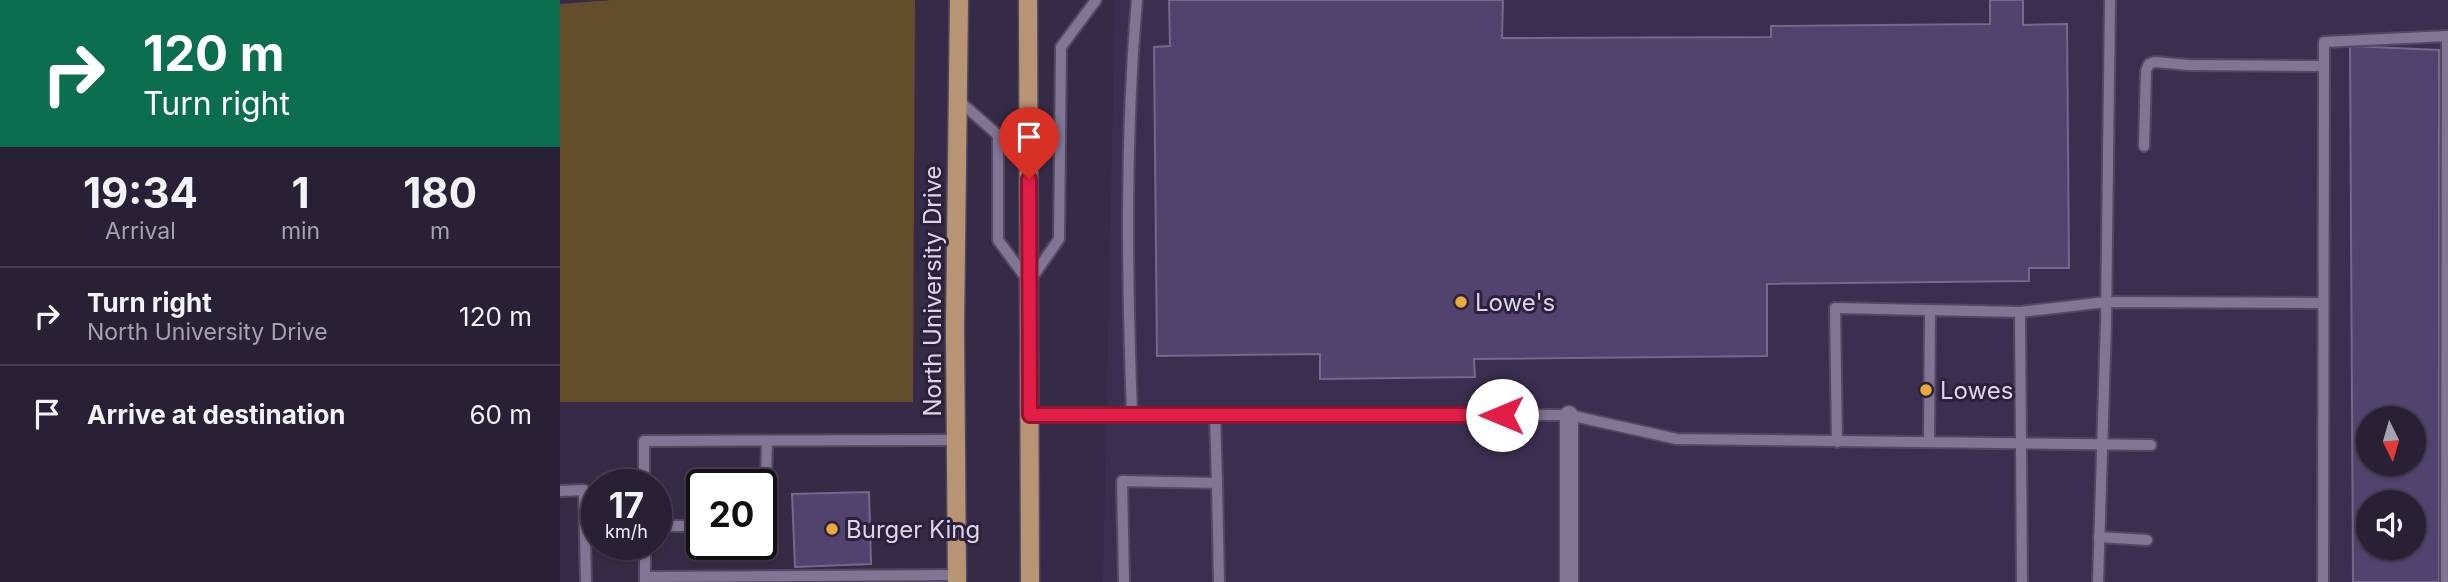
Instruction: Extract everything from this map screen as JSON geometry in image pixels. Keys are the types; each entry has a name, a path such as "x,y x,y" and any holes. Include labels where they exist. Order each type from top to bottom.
{"main road":[{"name":"North University Drive","path":"957,579 959,0"},
{"path":"1028,0 1030,582"}],"street":[{"path":"1569,415 1569,582"}],"lane":[{"path":"958,100 999,135 998,240 1029,282 1059,239 1061,47 1096,0"},
{"path":"1132,415 1129,340 1129,162 1137,0"},
{"path":"2098,582 2106,302 2110,0"},
{"path":"2323,582 2324,42 2446,36 2446,582"},
{"path":"2144,146 2146,71 2149,64 2324,66"},
{"path":"1837,442 1835,308 2020,312 2106,302 2323,303"},
{"path":"1929,442 1930,310"},
{"path":"2020,312 2022,582"},
{"path":"1215,414 1219,582"},
{"path":"1030,415 1569,415 1677,439 2151,445"},
{"path":"644,469 644,441 956,440"},
{"path":"766,469 767,441"},
{"path":"1124,582 1122,481 1217,482"},
{"path":"560,491 584,490 586,582"},
{"path":"2099,537 2147,540"},
{"path":"645,560 645,579 957,579"}],"shaded area":[{"path":"611,0 915,0 913,402 560,402 560,4"},
{"path":"1115,0 2448,0 2448,582 1103,582"}],"building":[{"path":"1169,0 1503,0 1502,38 1771,37 1771,26 1990,24 1990,0 2023,0 2023,25 2067,24 2069,268 2029,268 2029,281 1767,284 1767,356 1474,359 1475,377 1320,379 1320,354 1157,356 1154,47 1170,46"},
{"path":"2350,46 2439,50 2439,582 2353,582"},
{"name":"Burger King","path":"869,492 871,564 795,567 792,494"}],"place":[{"name":"Lowe's","path":"1461,302"},
{"name":"Lowes","path":"1926,390"},
{"name":"Burger King","path":"832,529"}],"route":[{"path":"1029,179 1030,415 1502,415"}]}
